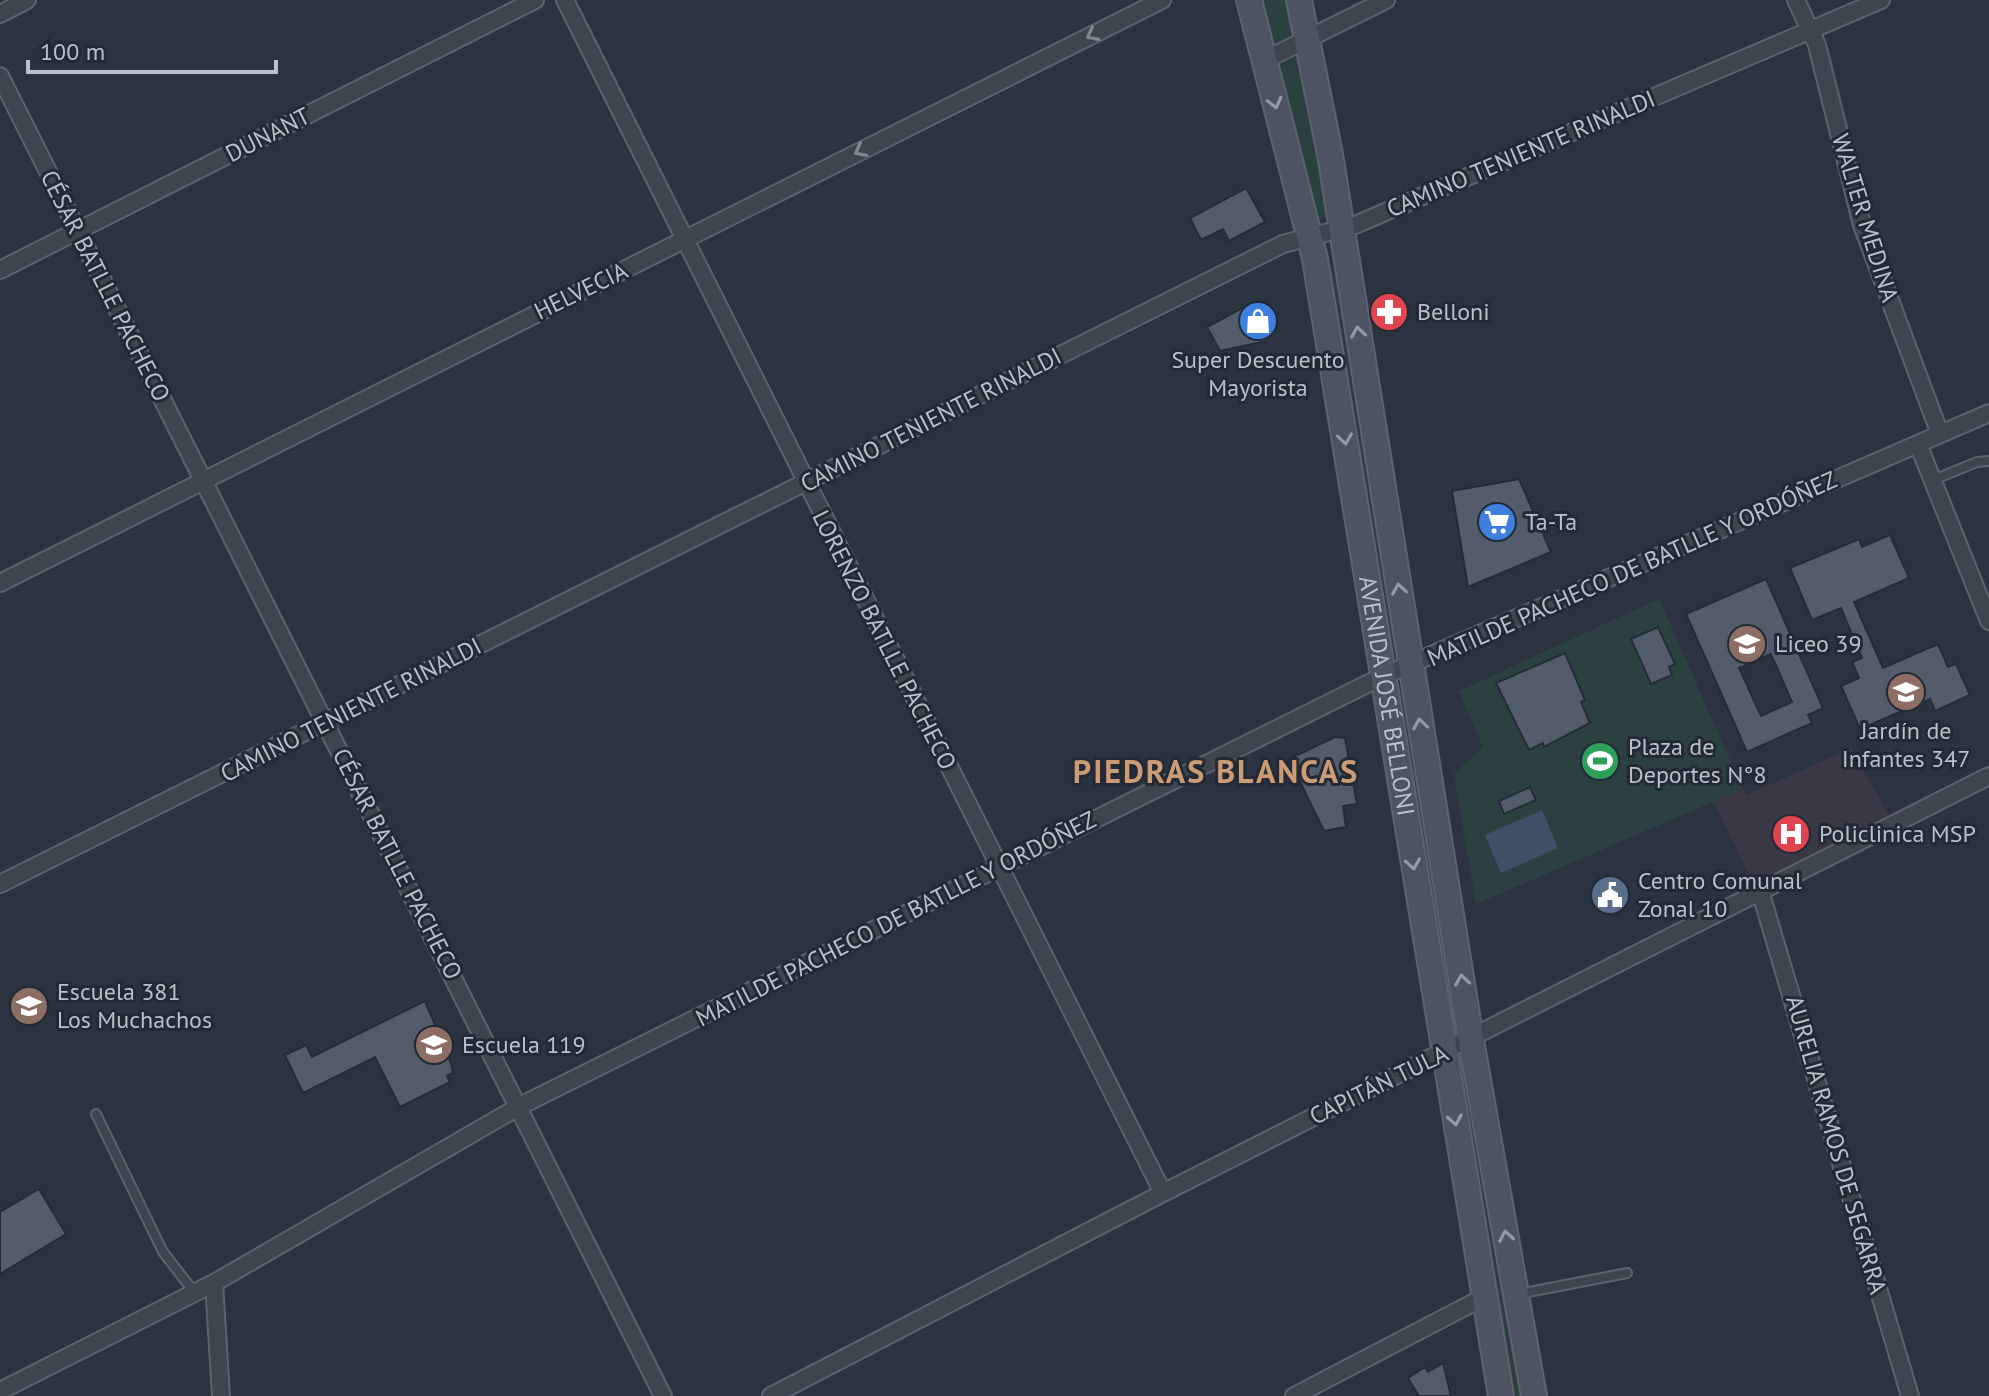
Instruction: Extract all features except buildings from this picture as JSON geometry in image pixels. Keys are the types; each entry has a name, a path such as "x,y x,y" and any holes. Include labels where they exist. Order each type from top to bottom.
{"main road":[{"name":"AVENIDA JOSÉ BELLONI","path":"1249,0 1309,235 1501,1396"},
{"name":"AVENIDA JOSÉ BELLONI","path":"1299,0 1342,229 1471,1040 1534,1396"}],"street":[{"path":"0,14 27,0"},
{"name":"DUNANT","path":"0,270 535,0"},
{"name":"LORENZO BATLLE PACHECO","path":"565,0 682,240 1163,1193"},
{"name":"HELVECIA","path":"0,583 1162,0"},
{"path":"1265,60 1386,0"},
{"name":"WALTER MEDINA","path":"1796,0 1811,31 1862,225 1940,434"},
{"name":"CAMINO TENIENTE RINALDI","path":"0,884 1283,244 1342,229 1881,0"},
{"name":"CÉSAR BATLLE PACHECO","path":"0,76 663,1396"},
{"name":"MATILDE PACHECO DE BATLLE Y ORDÓÑEZ","path":"0,1391 214,1283 520,1106 1383,676 1989,413"},
{"path":"1918,444 1989,621"},
{"name":"CAPITÁN TULA","path":"771,1396 1163,1193 1761,894 1989,776"},
{"name":"AURELIA RAMOS DE SEGARRA","path":"1761,894 1910,1396"},
{"path":"214,1283 216,1394"},
{"path":"1294,1396 1486,1296"}],"lane":[{"path":"1933,480 1977,462 1989,461"},
{"path":"96,1114 163,1252 194,1292"},
{"path":"1516,1294 1627,1273"}],"shaded area":[{"path":"1253,0 1291,0 1297,32 1294,42 1275,48 1269,45"},
{"path":"1295,57 1300,59 1330,217 1309,219 1276,69"},
{"path":"1328,266 1336,266 1399,654 1389,653"},
{"name":"Plaza de Deportes N°8","path":"1659,599 1743,789 1476,904 1454,774 1483,747 1459,691"},
{"path":"1404,683 1465,1035 1453,1041 1396,685"},
{"name":"Policlinica MSP","path":"1851,748 1889,815 1753,883 1714,802 1743,789 1747,795"},
{"path":"1467,1061 1528,1396 1507,1396 1458,1062"}],"water":[{"path":"1542,810 1558,848 1501,873 1485,835"}],"place":[{"name":"Belloni","path":"1389,312"},
{"name":"Super Descuento Mayorista","path":"1258,321"},
{"name":"Ta-Ta","path":"1497,522"},
{"name":"Liceo 39","path":"1747,644"},
{"name":"Jardín de Infantes 347","path":"1906,692"},
{"name":"Plaza de Deportes N°8","path":"1600,761"},
{"name":"Policlinica MSP","path":"1791,834"},
{"name":"Centro Comunal Zonal 10","path":"1610,895"},
{"name":"Escuela 381 Los Muchachos","path":"29,1006"},
{"name":"Escuela 119","path":"434,1045"}],"district":[{"name":"PIEDRAS BLANCAS","path":"1216,772"}]}
